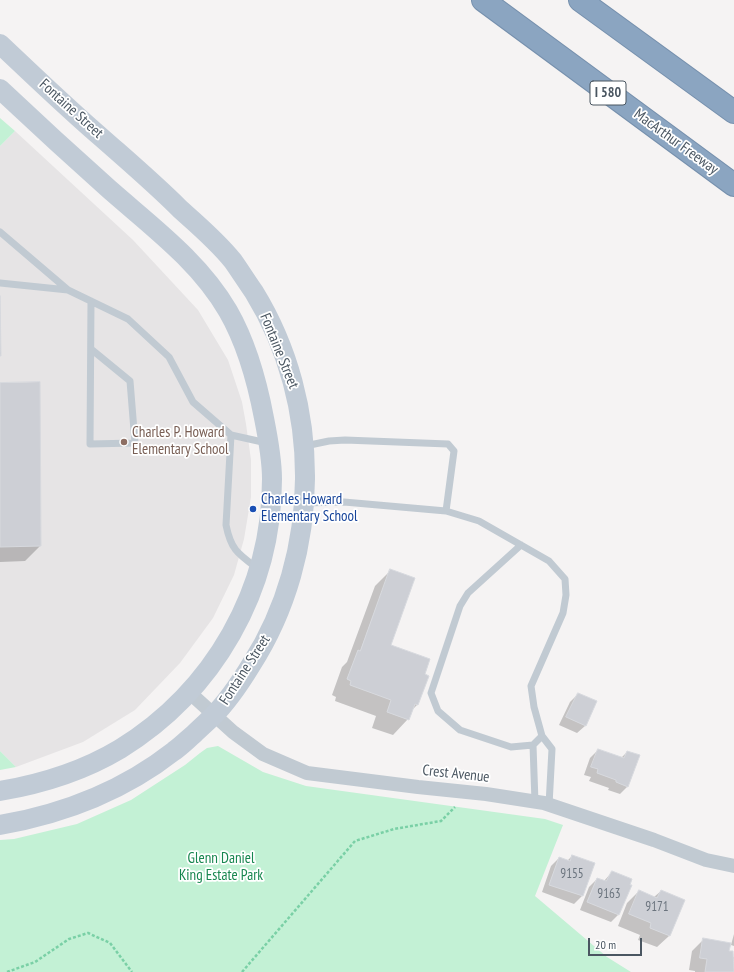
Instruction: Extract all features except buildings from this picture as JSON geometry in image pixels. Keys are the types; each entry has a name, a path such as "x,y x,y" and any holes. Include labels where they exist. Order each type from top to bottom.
{"highway":[{"name":"MacArthur Freeway","path":"483,0 734,185"},
{"path":"580,0 734,112"}],"street":[{"name":"Fontaine Street","path":"0,44 138,169 203,230 232,260 255,294 273,329 287,364 298,401 304,446 305,481 302,528 295,565 280,611 258,653 237,687 214,715 176,750 138,777 65,810 30,820 0,824"},
{"name":"Fontaine Street","path":"0,89 104,184 175,246 205,279 227,310 255,373 269,443 272,479 269,521 263,556 250,598 234,631 210,668 190,693 154,725 119,749 85,766 54,778 22,787 0,791"},
{"name":"Crest Avenue","path":"190,693 233,732 262,754 308,773 486,794 549,805 654,840 706,860 734,866"}],"lane":[{"path":"0,232 68,290 128,319 169,357 193,402 230,435 269,443"},
{"path":"0,283 68,290"},
{"path":"91,301 90,444 135,443 130,382 91,349"},
{"path":"230,435 226,525 228,539 236,552 259,570"},
{"path":"304,446 329,441 345,440 448,444 454,451 446,511"},
{"path":"304,503 344,502 446,511 479,521 549,561 565,579 566,595 564,613 531,686 534,707 542,736 552,749 549,805"},
{"path":"521,545 468,593 460,606 431,693 438,710 460,730 511,747 533,745 542,736"},
{"path":"533,745 535,802"}],"path":[{"path":"242,972 355,841 394,829 441,821 469,792"},
{"path":"7,972 35,962 69,939 88,933 110,943 132,972"}],"shaded area":[{"name":"Charles P. Howard Elementary School","path":"15,131 133,240 198,310 228,360 242,402 251,460 251,497 244,539 234,575 213,618 180,663 135,710 83,742 16,767 0,751 0,146"}],"green space":[{"path":"0,118 15,131 0,146"},
{"name":"Glenn Daniel King Estate Park","path":"218,746 263,772 306,786 545,819 563,825 535,896 607,957 631,972 0,972 0,840 14,839 77,824 131,800 185,765 207,748"},
{"path":"0,751 16,767 0,770"}],"place":[{"name":"Charles P. Howard Elementary School","path":"124,442"},
{"name":"Charles Howard Elementary School","path":"253,509"}]}
